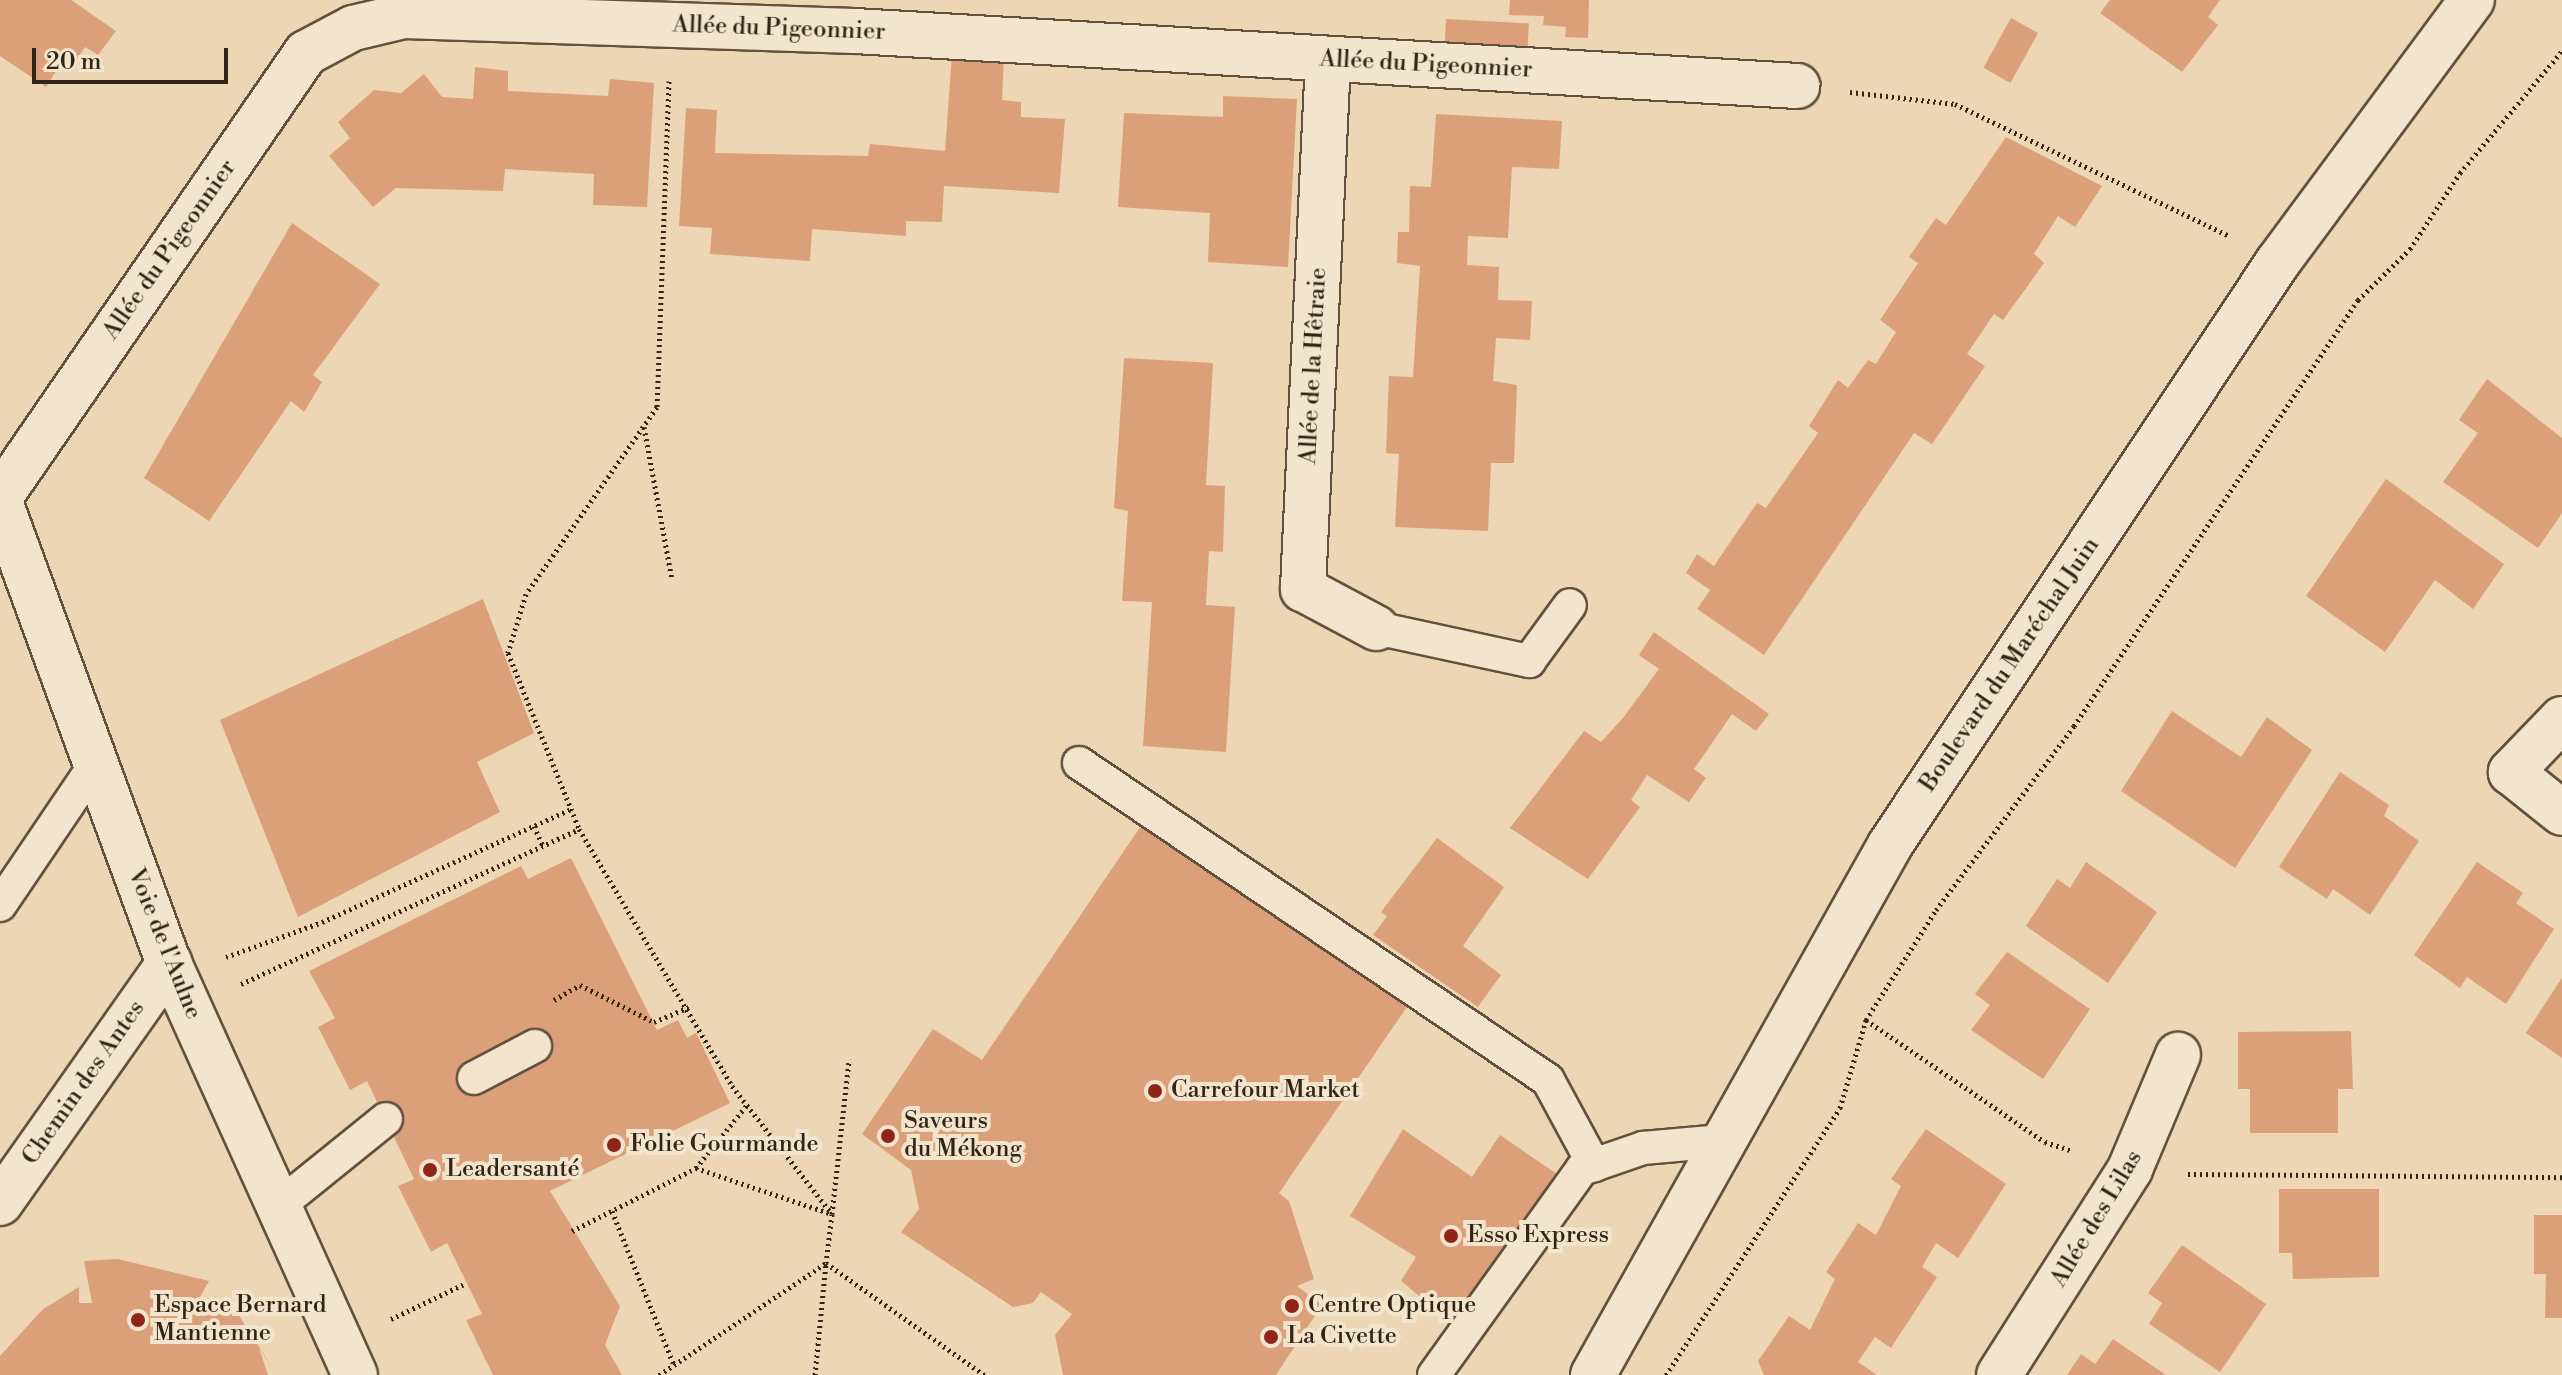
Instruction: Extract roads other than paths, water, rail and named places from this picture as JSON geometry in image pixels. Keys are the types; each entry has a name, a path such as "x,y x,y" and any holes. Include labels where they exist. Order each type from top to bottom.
{"street":[{"name":"Boulevard du Maréchal Juin","path":"1591,1371 1890,845 2278,262 2472,0"},
{"name":"Allée du Pigeonnier","path":"0,499 306,53 350,14 671,25 723,14 1328,60 1797,86"},
{"name":"Allée de la Hêtraie","path":"1328,60 1303,589 1376,628"},
{"name":"Voie de l'Aulne","path":"0,499 94,766 169,963 201,1002 277,1207 347,1360"},
{"path":"2562,719 2511,772 2562,813"},
{"name":"Chemin des Antes","path":"0,1203 169,963"},
{"name":"Allée des Lilas","path":"1999,1375 2130,1169 2178,1055"}],"lane":[{"path":"1376,628 1529,661 1570,605"},
{"path":"1079,763 1548,1080 1594,1165"},
{"path":"0,905 94,766"},
{"path":"474,1078 535,1046"},
{"path":"277,1207 386,1119"},
{"path":"1434,1375 1582,1169 1643,1148 1722,1141"}],"place":[{"name":"Carrefour Market","path":"1155,1091"},
{"name":"Saveurs du Mékong","path":"888,1136"},
{"name":"Folie Gourmande","path":"614,1145"},
{"name":"Leadersanté","path":"430,1170"},
{"name":"Esso Express","path":"1451,1236"},
{"name":"Centre Optique","path":"1292,1306"},
{"name":"Espace Bernard Mantienne","path":"138,1320"},
{"name":"La Civette","path":"1271,1337"}]}
